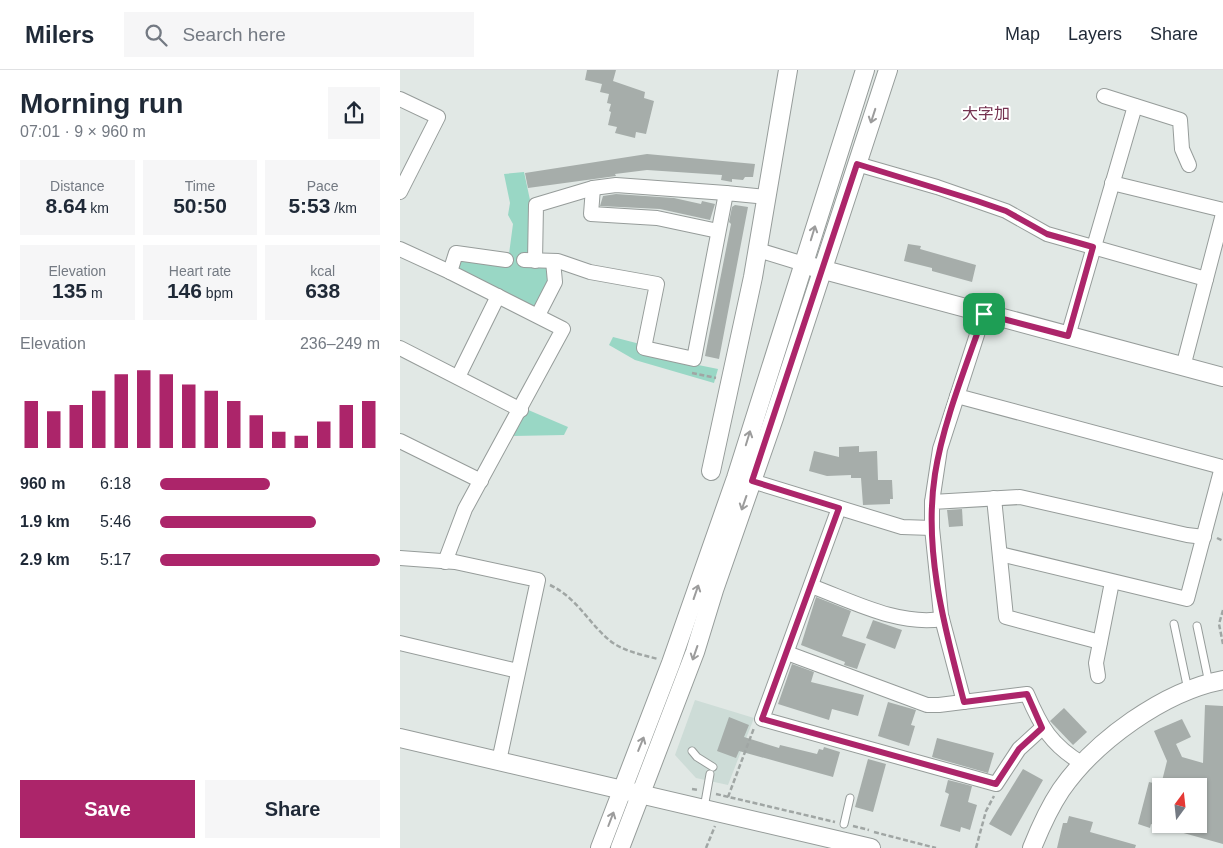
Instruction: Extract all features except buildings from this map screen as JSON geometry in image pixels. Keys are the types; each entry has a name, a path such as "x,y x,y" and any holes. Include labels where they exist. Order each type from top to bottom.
{"street":[{"path":"712,471 758,250 788,70"},
{"path":"600,848 671,663 736,478 865,70"},
{"path":"620,848 695,652 888,70"},
{"path":"1104,96 1180,120 1182,149 1189,165"},
{"path":"400,99 438,117 400,192"},
{"path":"1068,336 1135,106"},
{"path":"857,164 1006,211 1047,234 1206,279"},
{"path":"1112,183 1223,210"},
{"path":"726,193 694,359 644,348 657,284 590,272 553,261 530,261 536,205 593,188 636,185 726,193 767,198"},
{"path":"593,188 591,214 657,218 718,230"},
{"path":"1183,367 1223,214"},
{"path":"400,249 564,329 465,509 444,562"},
{"path":"758,250 823,270 984,314 1223,377"},
{"path":"450,272 456,253 506,260"},
{"path":"538,315 555,282 553,261"},
{"path":"458,377 498,296"},
{"path":"964,702 942,619 932,528 932,502 940,449 984,314"},
{"path":"400,348 521,410"},
{"path":"957,396 1222,467 1187,599 1000,554"},
{"path":"400,441 481,482"},
{"path":"752,481 902,527 932,528"},
{"path":"932,502 1020,497 1187,535 1204,537"},
{"path":"994,498 1006,618 1100,642"},
{"path":"839,508 762,719 996,784 1019,749 1042,728"},
{"path":"400,558 444,562 538,580 499,761"},
{"path":"1098,676 1096,663 1112,582"},
{"path":"811,586 900,618 915,621 942,619"},
{"path":"400,643 518,671"},
{"path":"787,653 914,701 939,705 1027,694 1042,728 1056,745 1083,764"},
{"path":"1032,848 1050,808 1083,764 1114,735 1160,704 1188,690 1216,681"},
{"path":"400,738 642,794 706,800 871,848"}],"lane":[{"path":"1174,624 1188,690"},
{"path":"1197,626 1216,681"},
{"path":"692,751 711,771 706,800"},
{"path":"844,824 850,798"}],"path":[{"path":"538,580 563,591 612,642 626,650 671,663"},
{"path":"1223,610 1219,624 1223,644"},
{"path":"728,797 756,725 762,719"},
{"path":"976,848 986,811 996,791 996,784"},
{"path":"692,788 706,800 728,797 936,848"},
{"path":"706,848 716,824"}],"shaded area":[{"path":"695,700 754,718 728,785 696,778 675,755"}],"green space":[{"path":"524,172 530,200 529,251 525,255 548,265 550,280 538,305 532,307 457,270 458,258 509,254 513,224 508,215 510,203 504,174"},
{"path":"613,337 640,344 639,353 718,369 714,383 635,360 609,345"},
{"path":"526,409 568,427 564,435 513,436"}],"district":[{"name":"大字加","path":"986,113"}],"route":[{"path":"857,164 937,187 1006,211 1047,234 1093,247 1068,336 984,314 940,449 932,502 932,528 941,615 964,702 1027,694 1042,728 1019,749 996,784 762,719 839,508 752,481 857,164"}]}
